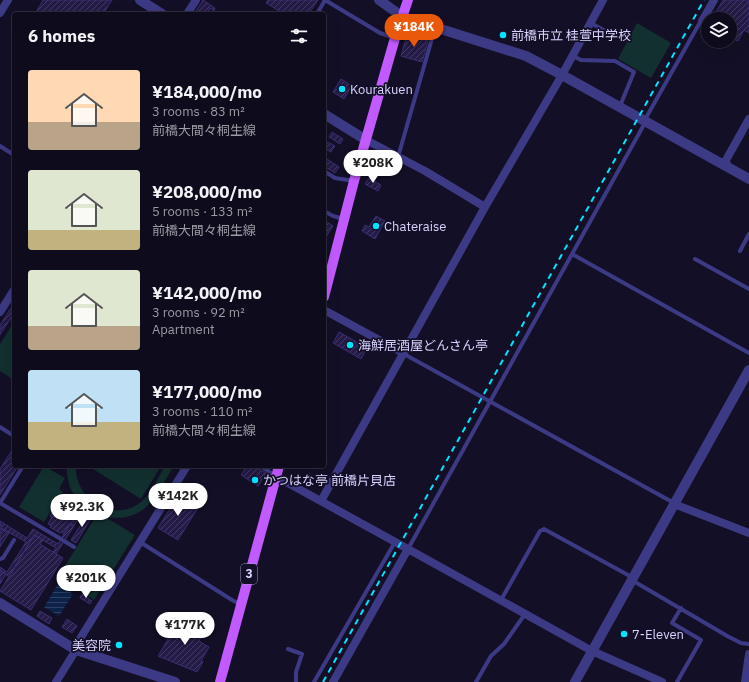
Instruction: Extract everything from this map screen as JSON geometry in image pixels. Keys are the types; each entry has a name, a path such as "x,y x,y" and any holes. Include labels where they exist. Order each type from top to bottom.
{"main road":[{"path":"326,290 354,181 395,38 408,0"},
{"name":"3","path":"220,682 279,468"}],"street":[{"path":"0,13 8,0"},
{"path":"140,0 153,4 160,12"},
{"path":"188,12 196,0"},
{"path":"379,0 402,17 526,56 749,179"},
{"path":"707,12 714,0"},
{"path":"321,501 562,75 591,23 601,1"},
{"path":"326,115 366,140 486,207"},
{"path":"727,166 726,160 749,119"},
{"path":"1,307 12,293"},
{"path":"326,311 403,354"},
{"path":"574,682 749,370"},
{"path":"56,682 76,650 78,642 186,468"},
{"path":"276,477 408,548 592,651 662,682"},
{"path":"674,504 749,533"},
{"path":"333,682 408,548"},
{"path":"0,604 76,650 175,682"},
{"path":"745,682 749,654"}],"lane":[{"path":"318,12 325,0 380,33 395,38"},
{"path":"408,548 646,121 647,116 701,22"},
{"path":"591,23 612,35"},
{"path":"398,157 435,27"},
{"path":"572,56 581,60 616,60 634,72 619,107"},
{"path":"0,146 12,154"},
{"path":"326,172 335,178 354,181"},
{"path":"326,212 333,216 345,219"},
{"path":"740,251 749,234"},
{"path":"572,254 749,353"},
{"path":"695,259 749,289"},
{"path":"403,354 674,504"},
{"path":"0,427 12,435"},
{"path":"22,468 0,503 74,547"},
{"path":"264,468 276,477"},
{"path":"501,600 540,531 544,529 628,575 632,579 738,642 749,644"},
{"path":"0,559 3,558 14,540"},
{"path":"140,542 232,600 241,604"},
{"path":"314,682 396,542"},
{"path":"677,682 701,640 672,624 681,608"},
{"path":"476,682 491,656 504,644 525,614"},
{"path":"288,649 302,654 296,672 296,682"}],"green space":[{"path":"637,23 671,43 651,78 618,59"},
{"path":"12,325 12,379 0,371 0,344"},
{"path":"43,468 48,468 65,478 59,489 63,492 44,522 19,507"},
{"path":"67,468 76,468 77,478 82,489 89,498 98,505 108,509 119,510 130,508 141,502 152,490 164,468 173,468 155,497 140,511 131,516 119,518 105,517 135,535 94,600 58,577 96,516 101,516 86,507 75,497 67,475"},
{"path":"91,468 160,468 141,499"}],"water":[{"path":"58,584 73,594 59,616 44,607"}],"building":[{"path":"43,0 112,0 104,12 36,12"},
{"path":"203,0 215,8 214,11 210,8 208,12 195,12"},
{"path":"268,0 318,0 310,12 281,12 266,3"},
{"path":"723,0 749,0 749,33 744,30 737,40 737,12 716,12"},
{"path":"407,35 428,41 422,62 401,56"},
{"name":"Kourakuen","path":"341,79 352,86 344,99 333,92"},
{"path":"332,132 343,139 340,144 329,137"},
{"path":"328,142 335,146 331,152 326,149"},
{"path":"326,158 339,167 335,173 326,167"},
{"path":"369,178 381,185 378,191 365,184"},
{"name":"Chateraise","path":"376,216 385,221 375,239 362,231 365,225 369,227"},
{"path":"326,221 333,226 326,237"},
{"path":"12,307 12,316 0,335 0,325"},
{"name":"海鮮居酒屋どんさん亭","path":"339,332 367,348 361,359 333,343"},
{"path":"12,450 12,468 17,468 0,495 0,469"},
{"name":"かつはな亭 前橋片貝店","path":"246,468 257,468 266,473 258,486 241,475"},
{"path":"179,494 199,506 178,540 158,528"},
{"path":"64,498 80,508 74,518 77,520 74,526 70,524 64,534 50,527 51,525 48,524 52,517 50,516 58,503 60,504"},
{"path":"89,512 93,515 76,543 71,540"},
{"path":"0,521 27,538 33,529 58,544 70,524 74,526 56,554 53,552 56,548 34,535 9,577 0,570 0,567 7,572 26,542 1,528"},
{"path":"0,528 9,533 0,547"},
{"path":"35,535 43,540 40,544 63,558 31,610 0,591"},
{"path":"0,570 6,574 0,584"},
{"path":"82,594 92,601 90,604 80,598"},
{"path":"40,611 52,618 49,624 37,616"},
{"path":"181,617 204,631 199,641 209,647 197,672 158,656"},
{"path":"67,619 77,626 72,633 62,627"}],"railway":[{"path":"323,682 704,0"}],"place":[{"name":"前橋市立 桂萱中学校","path":"503,35"},
{"name":"Kourakuen","path":"342,89"},
{"name":"Chateraise","path":"376,226"},
{"name":"海鮮居酒屋どんさん亭","path":"350,345"},
{"name":"かつはな亭 前橋片貝店","path":"255,480"},
{"name":"7-Eleven","path":"624,634"},
{"name":"美容院","path":"119,645"}]}
